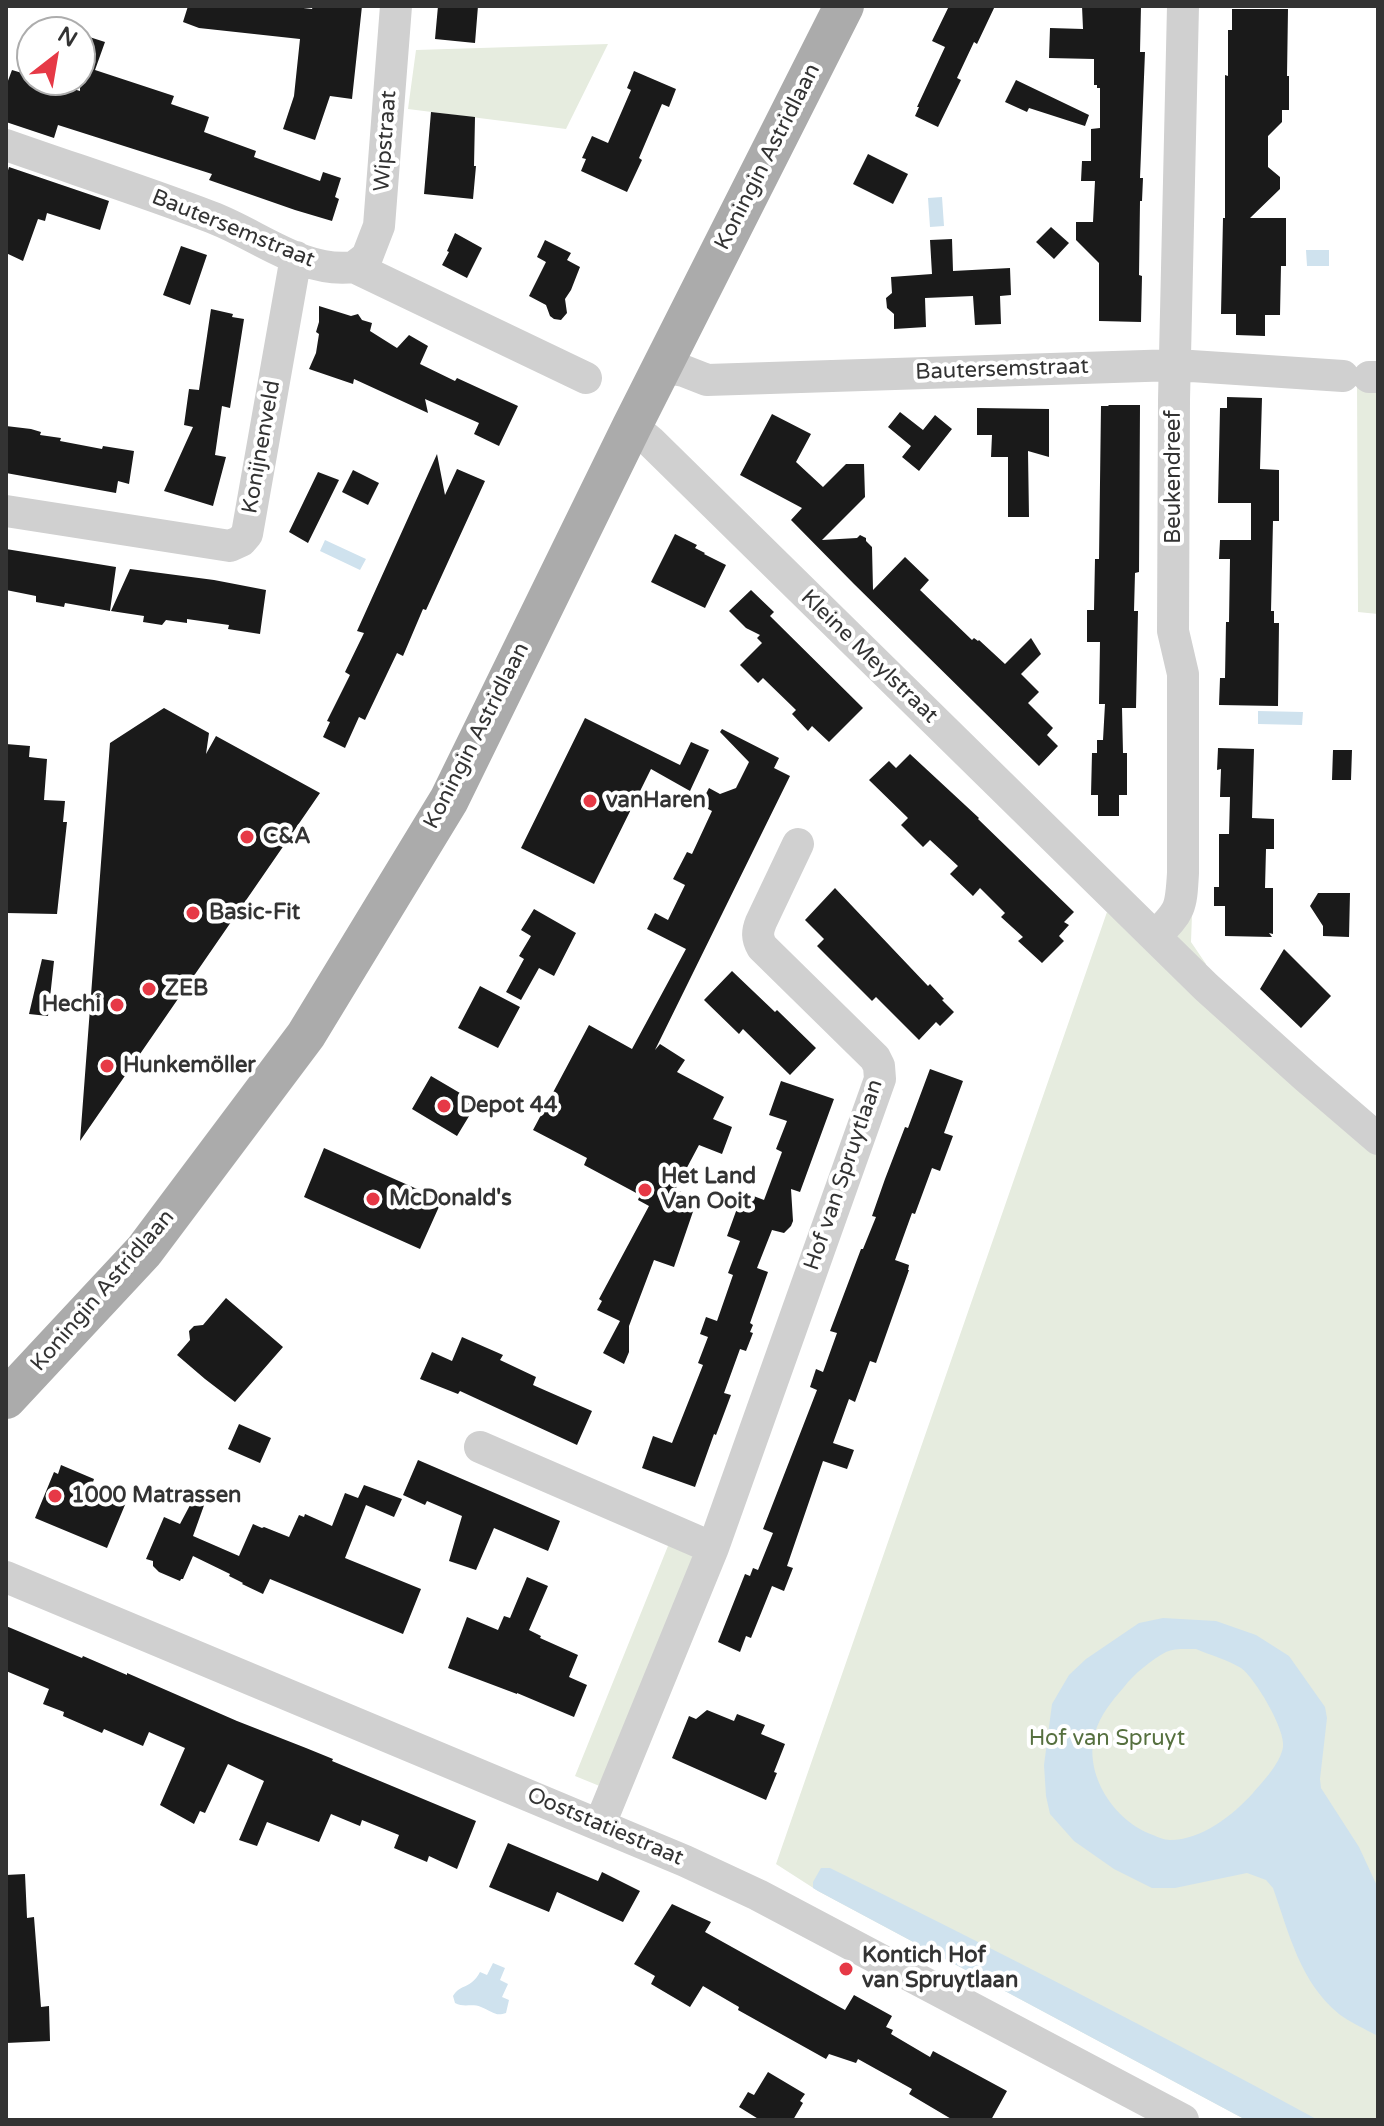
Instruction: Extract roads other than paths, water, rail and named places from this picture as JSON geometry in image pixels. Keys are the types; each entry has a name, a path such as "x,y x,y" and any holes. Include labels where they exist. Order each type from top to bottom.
{"main road":[{"name":"Koningin Astridlaan","path":"6,1399 144,1251 306,1035 449,800 632,426 844,6"}],"street":[{"name":"Wipstraat","path":"354,267 367,257 379,226 396,6"},
{"name":"Beukendreef","path":"1155,936 1179,910 1182,885 1183,674 1173,631 1183,6"},
{"name":"Bautersemstraat","path":"6,145 214,218 296,257 340,269 354,267 586,378"},
{"name":"Konijnenveld","path":"6,511 230,546 241,541 247,534 296,257"},
{"name":"Bautersemstraat","path":"662,367 707,380 1176,365 1363,377"},
{"name":"Kleine Meylstraat","path":"632,426 1155,936"},
{"name":"Hof van Spruytlaan","path":"600,1824 713,1548 880,1079 875,1058 759,941 757,935 761,922 798,844"},
{"path":"1155,936 1206,987 1378,1139"},
{"path":"480,1447 713,1548"},
{"name":"Ooststatiestraat","path":"6,1577 600,1824 758,1895 1183,2120"}],"water":[{"path":"942,197 944,226 930,227 928,198"},
{"path":"1306,250 1329,250 1329,266 1307,266"},
{"path":"325,540 366,559 360,570 320,551"},
{"path":"1258,711 1303,712 1302,725 1258,724"},
{"path":"1163,1618 1216,1621 1256,1635 1289,1656 1325,1707 1327,1718 1321,1788 1359,1847 1378,1888 1378,2036 1339,2014 1314,1987 1297,1956 1273,1888 1266,1880 1247,1873 1175,1888 1152,1888 1114,1869 1074,1841 1050,1814 1044,1765 1052,1704 1069,1675 1086,1659 1139,1623","holes":["1196,1649 1236,1665 1247,1674 1275,1717 1283,1747 1279,1760 1267,1777 1226,1818 1194,1836 1166,1840 1139,1828 1114,1807 1098,1780 1092,1749 1100,1720 1133,1677 1166,1652"]},
{"path":"821,1868 830,1868 1014,1960 1318,2120 1246,2120 818,1891 813,1888 813,1882"},
{"path":"493,1963 505,1968 500,1980 508,1984 502,1997 509,2000 506,2013 496,2014 478,2006 455,2003 453,1996 456,1992 473,1981 480,1972 487,1975"}],"place":[{"name":"vanHaren","path":"590,801"},
{"name":"C&A","path":"247,837"},
{"name":"Basic-Fit","path":"193,913"},
{"name":"ZEB","path":"149,989"},
{"name":"Hechi","path":"117,1005"},
{"name":"Hunkemöller","path":"107,1066"},
{"name":"Depot 44","path":"444,1106"},
{"name":"Het Land Van Ooit","path":"645,1190"},
{"name":"McDonald's","path":"373,1199"},
{"name":"1000 Matrassen","path":"55,1496"},
{"name":"Kontich Hof van Spruytlaan","path":"846,1969"}],"park label":[{"name":"Hof van Spruyt","path":"1107,1739"}]}
